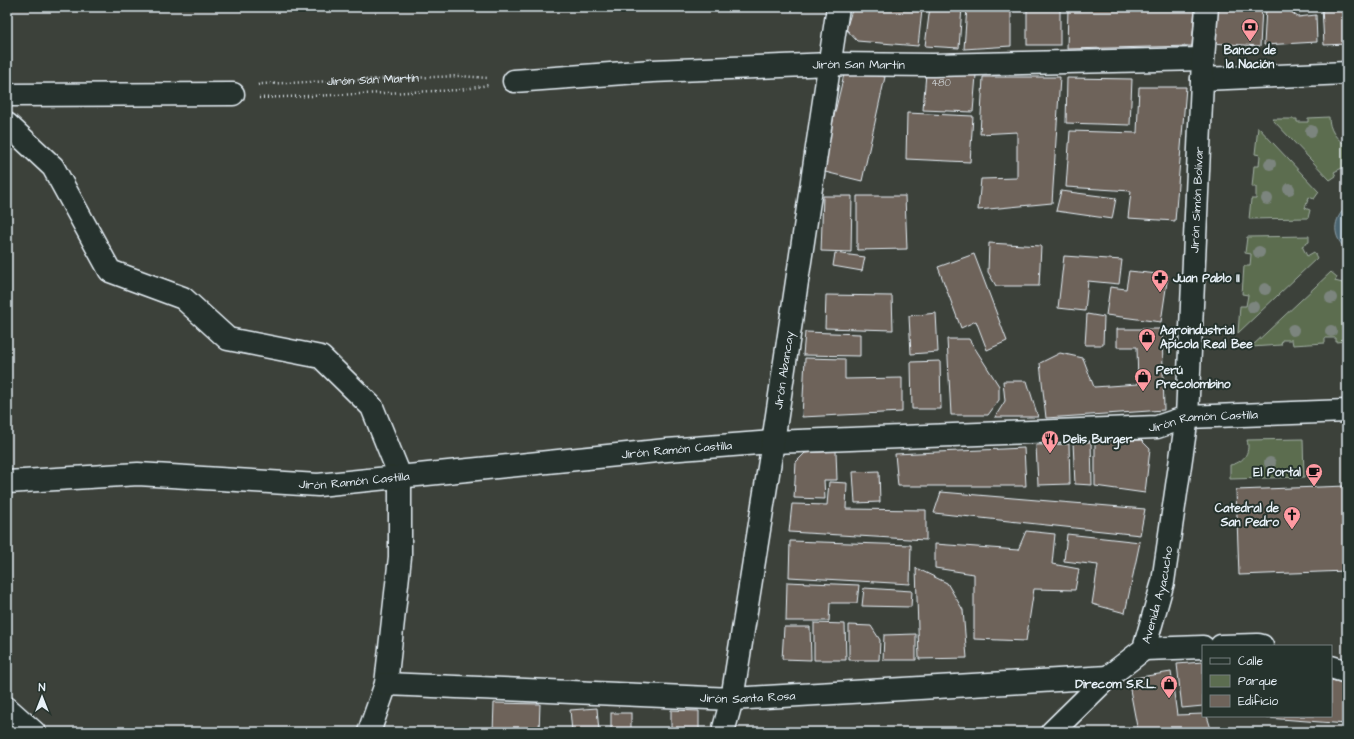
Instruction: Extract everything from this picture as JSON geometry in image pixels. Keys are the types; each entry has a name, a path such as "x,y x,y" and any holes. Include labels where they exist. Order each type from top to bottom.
{"street":[{"name":"Jirón Abancay","path":"723,732 732,699 773,442 831,64 838,7"},
{"name":"Jirón Simón Bolívar","path":"1187,417 1207,7"},
{"name":"Jirón San Martín","path":"514,81 652,71 831,64 1203,69 1347,73"},
{"path":"7,95 233,94"},
{"path":"7,124 52,167 110,271 183,298 228,339 321,357 372,407 400,476 400,557 386,684 369,732"},
{"name":"Jirón Ramón Castilla","path":"7,482 138,474 318,485 668,450 773,442 1157,427 1187,417 1347,411"},
{"name":"Avenida Ayacucho","path":"1052,732 1108,677 1144,649 1163,582 1187,417"},
{"path":"1144,649 1202,647"},
{"path":"1332,667 1347,672"},
{"name":"Jirón Santa Rosa","path":"386,684 732,699 1108,677"},
{"path":"7,708 34,732"}],"path":[{"name":"Jirón San Martín","path":"233,94 261,84 269,83 459,76 514,81"},
{"name":"Jirón San Martín","path":"233,94 262,98 452,90 514,81"}],"green space":[{"path":"1329,117 1330,126 1334,134 1347,145 1347,170 1344,167 1334,172 1336,176 1330,180 1272,119 1297,119 1297,122 1308,122 1308,118"},
{"path":"1258,127 1319,192 1314,199 1309,197 1305,208 1310,210 1308,218 1249,219 1251,199 1256,199 1256,187 1252,187 1254,166 1259,166 1260,155 1255,154"},
{"path":"1309,236 1309,242 1302,246 1307,256 1314,252 1317,258 1238,333 1240,306 1246,306 1248,295 1242,294 1244,266 1250,266 1251,254 1245,253 1247,237"},
{"path":"1331,272 1337,277 1335,281 1346,284 1347,281 1347,341 1336,342 1336,338 1325,338 1325,343 1293,345 1292,340 1282,340 1281,345 1251,347"},
{"path":"1303,439 1304,477 1230,479 1230,465 1242,460 1247,454 1247,440"}],"water":[{"path":"1347,206 1347,250 1342,245 1336,234 1336,223 1342,211"}],"building":[{"path":"853,7 894,7 894,9 922,10 918,46 857,41 846,29"},
{"path":"930,7 962,7 959,48 925,46"},
{"path":"967,7 1011,7 1011,46 964,49"},
{"path":"1027,7 1060,7 1060,45 1027,45"},
{"path":"1068,7 1195,7 1192,46 1067,49"},
{"path":"1212,7 1262,7 1260,46 1211,43"},
{"path":"1266,7 1284,7 1298,17 1316,15 1317,42 1264,45"},
{"path":"1291,7 1314,7 1314,10 1298,12"},
{"path":"1322,7 1347,7 1347,44 1324,45"},
{"path":"845,70 885,77 862,181 821,171"},
{"path":"926,73 976,75 973,112 923,110"},
{"path":"983,77 1060,77 1052,203 978,210 981,179 1017,178 1017,132 980,134"},
{"path":"1067,78 1132,79 1130,125 1066,123"},
{"path":"1139,87 1186,87 1175,221 1128,218 1131,191 1066,187 1070,131 1137,133"},
{"path":"907,113 973,116 970,162 906,159"},
{"path":"1061,191 1116,198 1112,219 1056,211"},
{"path":"823,196 852,196 851,252 821,251"},
{"path":"857,196 905,196 907,249 857,250"},
{"path":"989,243 1041,246 1039,286 996,286 988,272"},
{"path":"835,253 865,257 862,271 833,266"},
{"path":"974,254 1007,341 987,350 976,321 961,328 938,267"},
{"path":"1064,256 1122,260 1119,284 1088,281 1085,311 1058,308"},
{"path":"1129,271 1168,275 1161,322 1106,315 1110,287 1126,289"},
{"path":"826,295 892,296 893,330 825,328"},
{"path":"936,313 938,352 911,354 909,316"},
{"path":"1087,314 1104,317 1103,345 1085,345"},
{"path":"1117,329 1162,329 1164,410 1046,418 1040,363 1060,353 1083,358 1094,387 1138,384 1137,347 1117,347"},
{"path":"805,332 860,334 860,356 803,355"},
{"path":"947,339 969,339 999,386 999,400 988,415 951,415"},
{"path":"805,358 845,359 845,379 902,378 902,412 802,417"},
{"path":"940,361 941,409 912,409 911,362"},
{"path":"1003,381 1027,381 1038,417 995,417 1005,401"},
{"path":"1141,440 1150,449 1145,493 1095,486 1095,442"},
{"path":"1073,442 1091,442 1092,485 1075,484"},
{"path":"1069,444 1070,484 1038,485 1036,445"},
{"path":"1024,448 1026,486 898,486 895,454"},
{"path":"836,451 837,480 824,480 825,499 794,498 796,462 805,453"},
{"path":"879,471 880,502 855,503 853,472"},
{"path":"829,482 847,483 846,509 926,510 926,540 789,532 792,504 827,505"},
{"name":"Catedral de San Pedro","path":"1347,486 1347,571 1239,575 1236,490"},
{"path":"941,492 1145,509 1140,535 934,513"},
{"path":"1026,531 1055,534 1052,564 1079,569 1075,590 1034,589 1026,641 974,639 974,574 935,568 935,544 1018,550"},
{"path":"1067,534 1140,542 1125,613 1092,604 1098,565 1064,561"},
{"path":"790,541 911,545 910,584 789,577"},
{"path":"916,568 947,583 963,610 967,658 919,659"},
{"path":"787,582 859,585 857,603 830,603 829,621 786,621"},
{"path":"864,588 912,591 911,607 862,606"},
{"path":"814,623 845,624 846,660 814,660"},
{"path":"849,625 871,626 880,640 879,660 849,660"},
{"path":"784,627 810,627 811,660 782,659"},
{"path":"916,634 916,660 883,660 884,635"},
{"path":"1202,662 1202,706 1182,708 1177,664"},
{"path":"1171,672 1177,715 1202,714 1202,717 1207,717 1212,732 1138,732 1128,679"},
{"path":"1332,680 1347,684 1347,724 1267,718 1332,717"},
{"path":"494,703 540,704 539,732 493,732"},
{"path":"597,708 599,732 572,732 570,710"},
{"path":"671,710 699,711 699,732 671,732"},
{"path":"611,713 631,713 631,732 611,732"}],"place":[{"name":"Banco de la Nación","path":"1250,42"},
{"name":"Juan Pablo II","path":"1160,293"},
{"name":"Agroindustrial Apícola Real Bee","path":"1147,352"},
{"name":"Perú Precolombino","path":"1143,392"},
{"name":"Delis Burger","path":"1050,454"},
{"name":"El Portal","path":"1314,487"},
{"name":"Catedral de San Pedro","path":"1292,530"},
{"name":"Direcom S.R.L.","path":"1169,699"}]}
